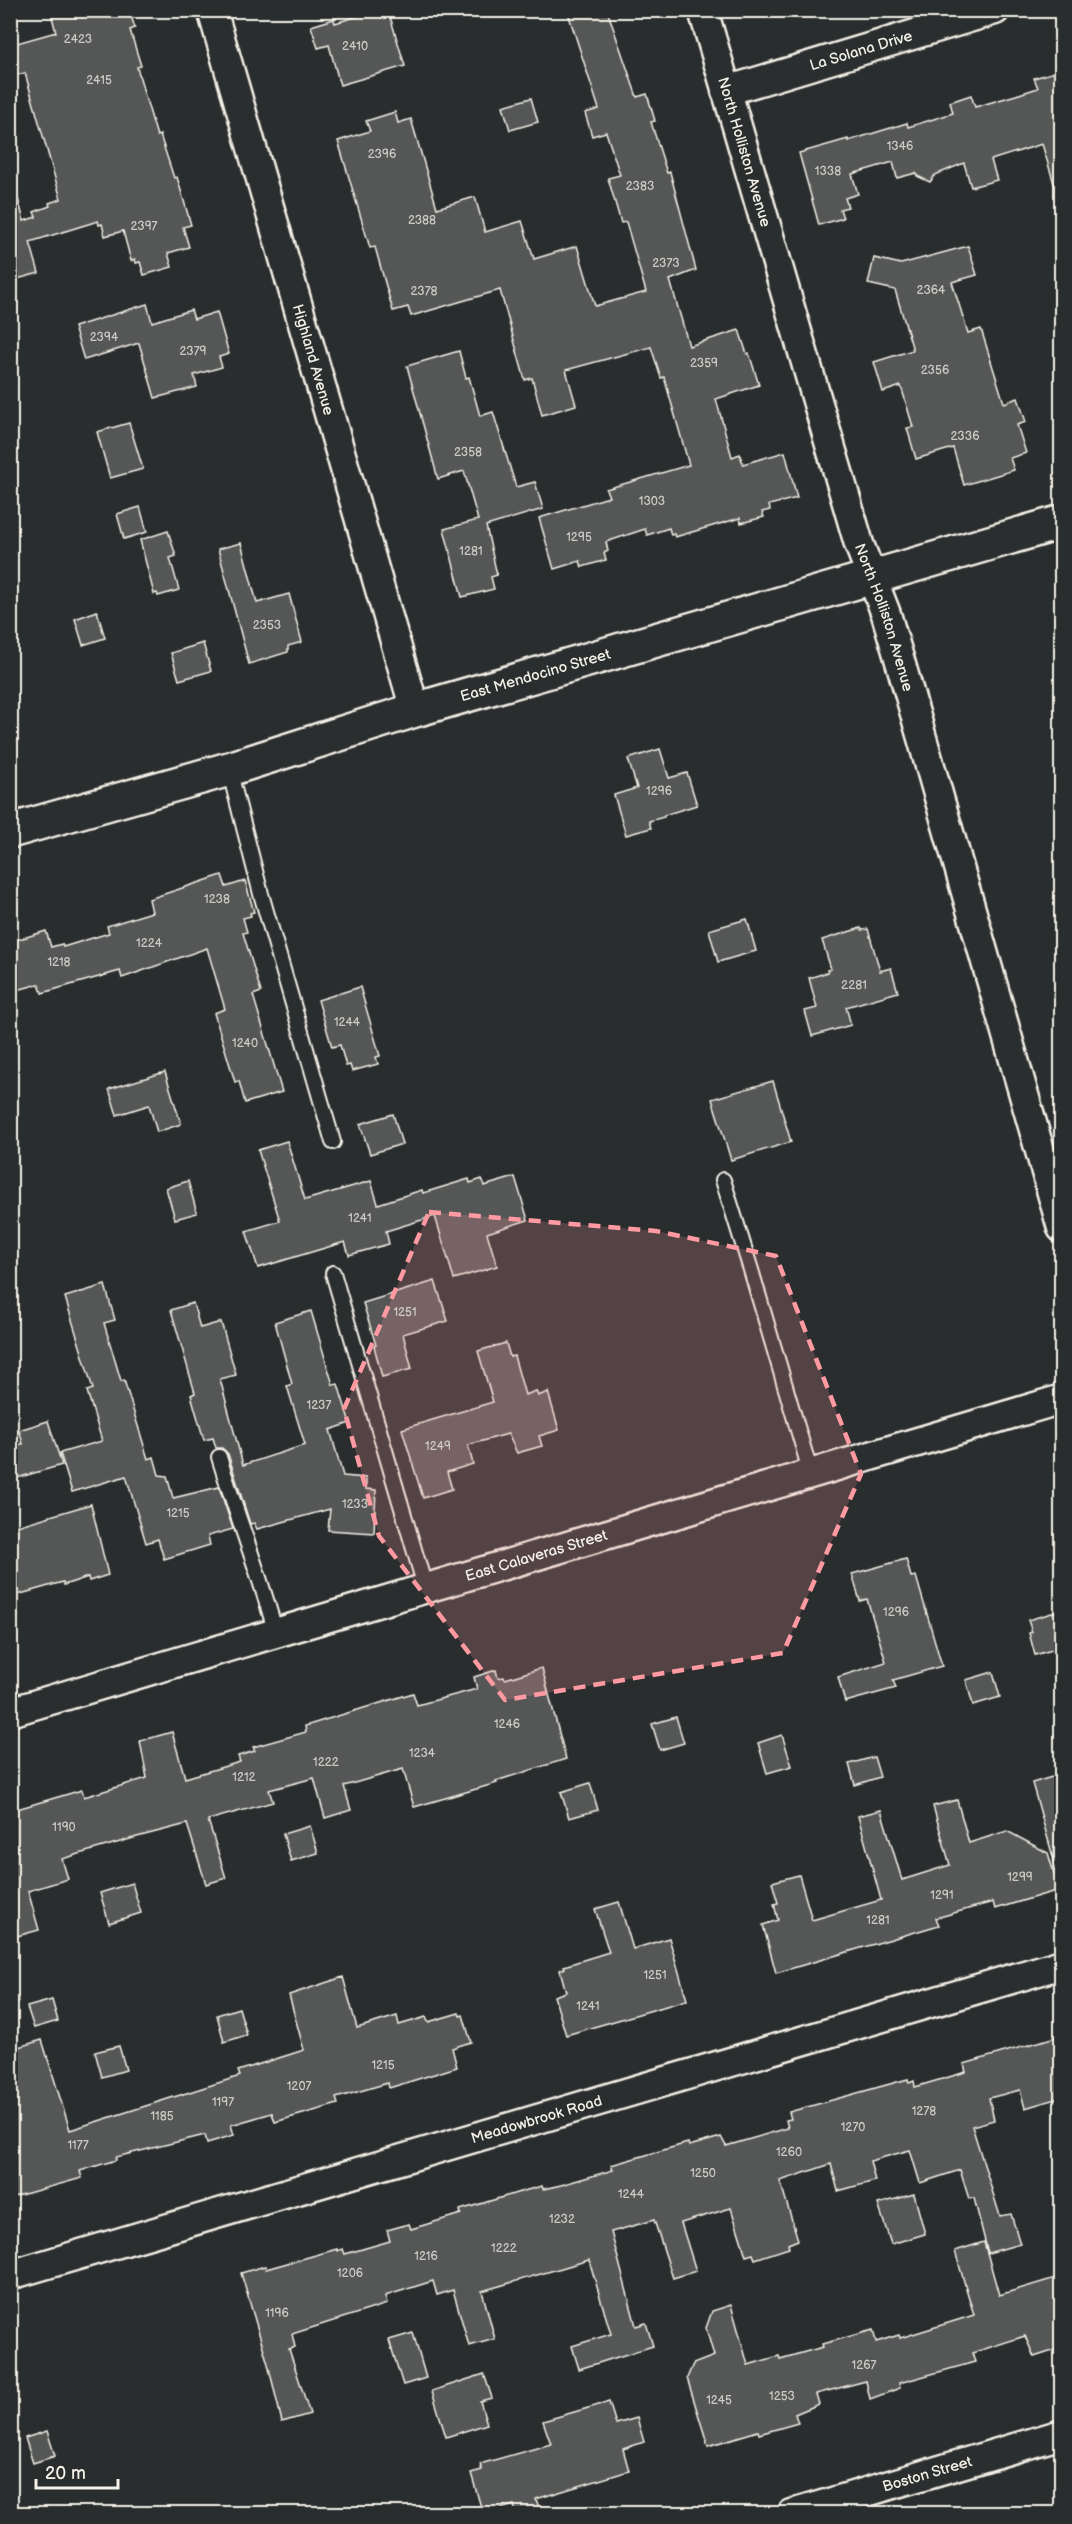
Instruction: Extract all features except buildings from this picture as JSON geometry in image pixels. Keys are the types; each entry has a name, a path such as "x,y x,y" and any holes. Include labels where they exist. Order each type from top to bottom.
{"street":[{"name":"Highland Avenue","path":"212,10 416,710"},
{"name":"North Holliston Avenue","path":"703,10 856,533 902,668 1062,1228"},
{"name":"La Solana Drive","path":"726,90 995,10"},
{"name":"East Mendocino Street","path":"10,831 229,769 416,710 1062,522"},
{"name":"East Calaveras Street","path":"10,1712 1062,1399"},
{"name":"Meadowbrook Road","path":"10,2275 1062,1964"},
{"name":"Boston Street","path":"792,2514 1062,2434"}],"lane":[{"path":"229,769 261,894 333,1142"},
{"path":"723,1180 752,1270 811,1474"},
{"path":"333,1273 426,1590"},
{"path":"219,1457 234,1507 263,1587 276,1634"}],"highlighted area":[{"path":"429,1212 656,1231 776,1256 861,1474 783,1653 505,1700 379,1536 344,1409"}]}
